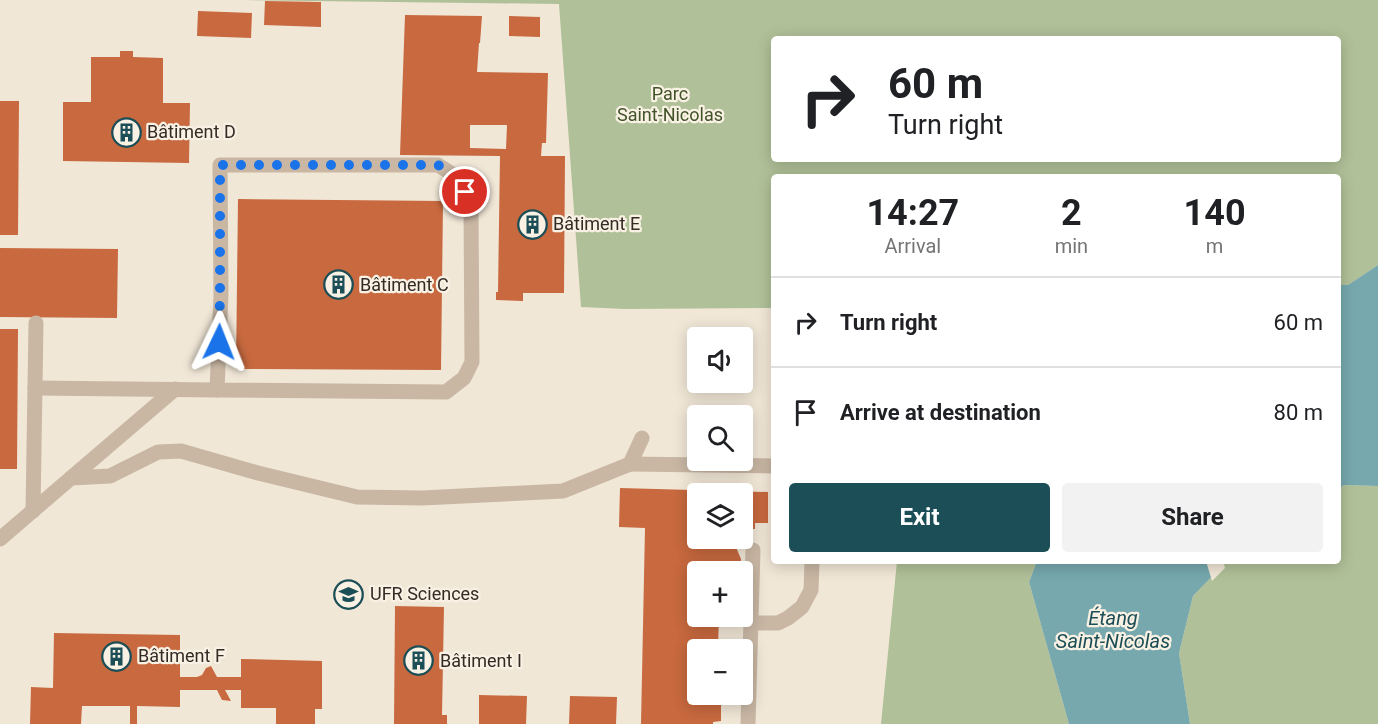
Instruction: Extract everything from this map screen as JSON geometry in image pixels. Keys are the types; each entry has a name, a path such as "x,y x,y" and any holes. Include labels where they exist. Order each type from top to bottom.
{"lane":[{"path":"35,388 175,389 218,390 446,392 464,378 472,362 471,205 460,179 438,165 220,165 218,390"},
{"path":"33,511 36,323"},
{"path":"0,539 175,389"},
{"path":"630,464 642,438"},
{"path":"71,478 110,476 158,452 181,451 258,473 357,497 422,498 563,491 630,464 771,466"},
{"path":"753,550 753,561"},
{"path":"753,623 778,622 788,618 802,607 811,590 812,564"},
{"path":"748,724 750,627"}],"green space":[{"name":"Parc Saint-Nicolas","path":"243,0 1378,0 1378,265 1348,285 1341,285 1341,174 771,174 771,308 581,307 559,4"},
{"path":"1344,485 1378,486 1378,724 1190,724 1179,653 1193,596 1224,564 1341,564 1341,487"},
{"path":"897,564 1036,564 1029,582 1069,724 881,724"}],"water":[{"path":"1378,265 1378,486 1344,485 1341,487 1341,285 1348,285"},
{"name":"Étang Saint-Nicolas","path":"1036,564 1224,564 1193,596 1179,653 1190,724 1069,724 1029,582"}],"pier":[{"path":"1207,564 1224,564 1225,568 1212,581"}],"building":[{"path":"265,1 321,2 321,27 264,25"},
{"path":"198,11 252,13 251,38 197,36"},
{"name":"Bâtiment E","path":"405,15 482,16 477,72 548,73 546,143 542,143 541,156 565,156 564,293 523,293 523,301 496,300 500,156 400,155","holes":["470,125 507,125 506,149 470,148"]},
{"path":"509,16 540,17 540,37 509,36"},
{"name":"Bâtiment D","path":"120,51 133,51 133,57 163,58 163,103 190,103 189,163 63,161 63,102 91,102 91,57 120,57"},
{"path":"0,101 19,101 18,235 0,235"},
{"name":"Bâtiment C","path":"238,199 443,201 441,370 236,369"},
{"path":"0,248 118,249 117,318 0,317"},
{"path":"0,329 18,329 17,469 0,469"},
{"path":"620,488 687,490 687,549 737,549 741,561 687,561 687,627 719,627 718,639 687,639 687,705 721,705 721,721 713,722 713,724 641,724 645,528 619,527"},
{"path":"753,492 768,492 768,523 755,523 755,529 753,529"},
{"name":"Bâtiment I","path":"395,606 444,607 442,715 447,715 447,724 394,724"},
{"path":"54,633 180,635 180,677 197,677 211,666 217,677 241,677 241,659 322,661 322,709 315,709 315,724 276,724 276,708 241,708 241,690 225,690 231,701 222,700 217,690 180,690 180,707 137,706 137,724 130,724 130,706 82,706 81,724 30,724 31,687 53,688"},
{"path":"479,695 527,696 526,724 479,724"},
{"path":"570,696 617,697 616,724 569,724"}],"place":[{"name":"Bâtiment D","path":"126,132"},
{"name":"Bâtiment E","path":"532,224"},
{"name":"Bâtiment C","path":"339,285"},
{"name":"UFR Sciences","path":"349,594"},
{"name":"Bâtiment F","path":"117,656"},
{"name":"Bâtiment I","path":"419,661"}],"route":[{"path":"219,342 220,165 438,165 460,179 465,192"}]}
